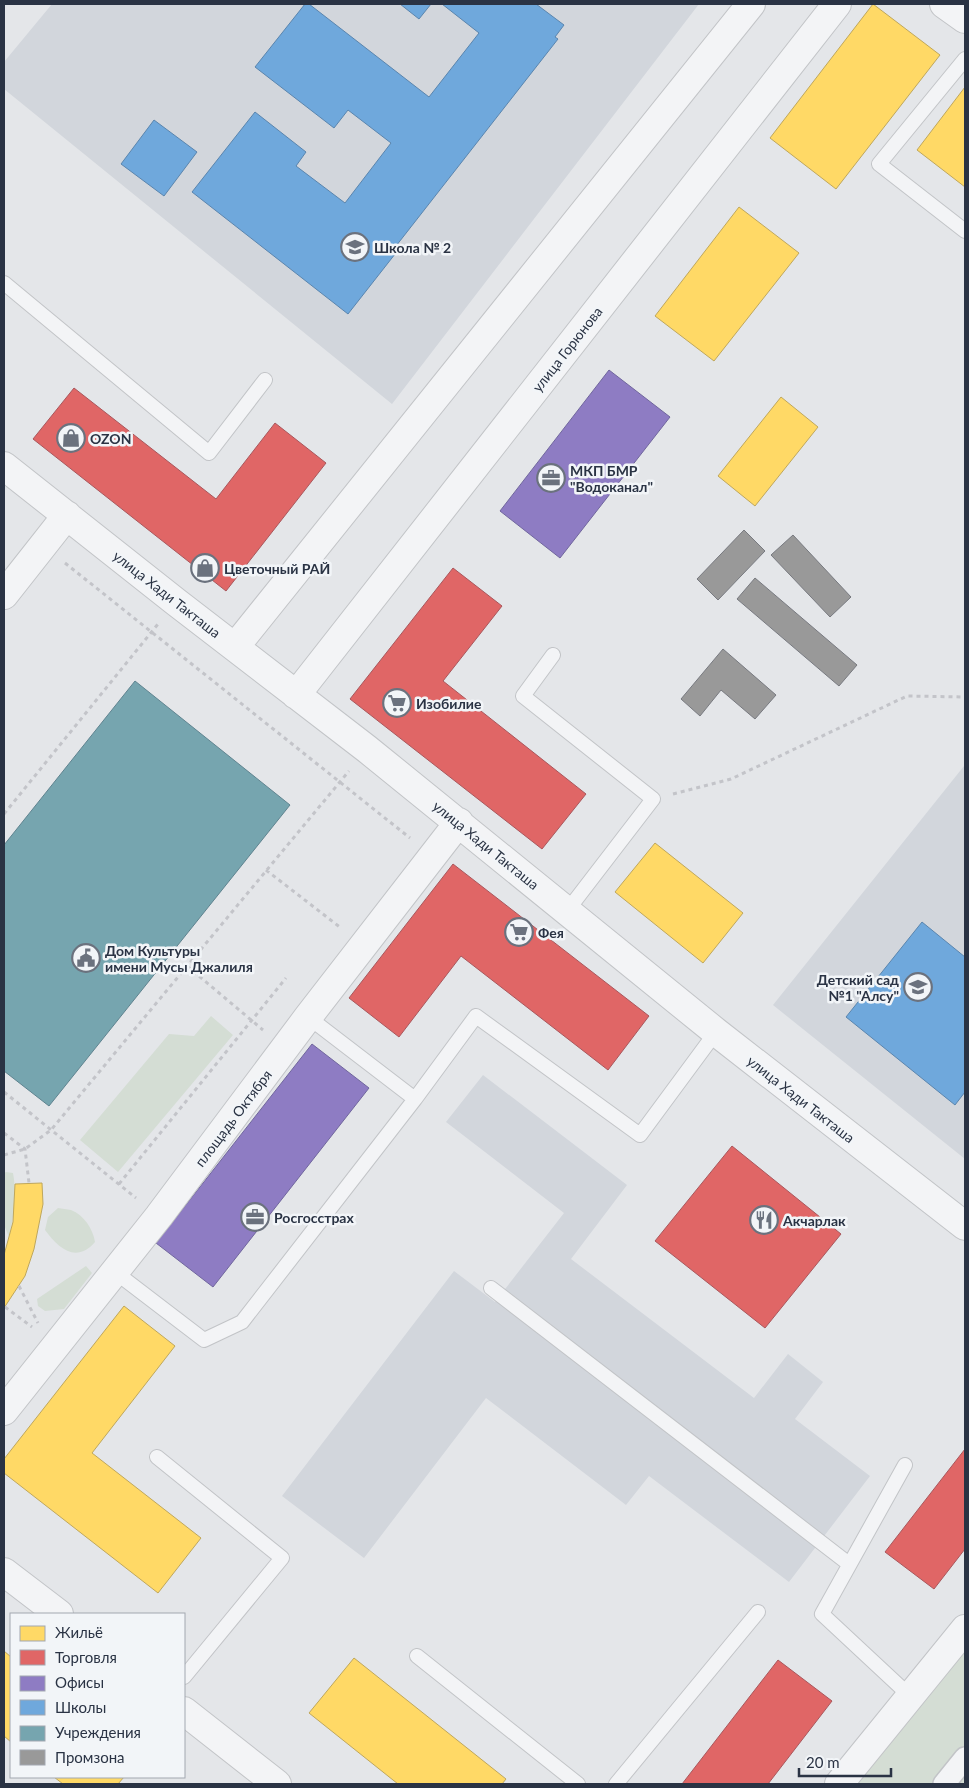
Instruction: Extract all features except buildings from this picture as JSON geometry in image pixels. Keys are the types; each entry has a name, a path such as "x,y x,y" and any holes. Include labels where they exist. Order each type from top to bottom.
{"street":[{"path":"235,647 751,4"},
{"name":"улица Горюнова","path":"296,694 837,4"},
{"path":"944,4 965,18"},
{"name":"улица Хади Такташа","path":"4,466 176,602 367,749 716,1032 965,1226"},
{"path":"4,595 67,515"},
{"name":"площадь Октября","path":"4,1411 160,1216 285,1048 459,822"},
{"path":"4,1572 58,1613"},
{"path":"839,1784 965,1629"},
{"path":"185,1713 278,1784"},
{"path":"944,1784 965,1758"}],"lane":[{"path":"965,59 879,164 965,231"},
{"path":"4,283 209,453 265,380"},
{"path":"553,655 523,696 653,799 567,911"},
{"path":"115,1272 204,1340 242,1322 415,1099 476,1016 640,1135 716,1032"},
{"path":"308,1018 415,1099"},
{"path":"491,1288 849,1564"},
{"path":"157,1457 282,1558 185,1676"},
{"path":"905,1465 822,1614 910,1696"},
{"path":"616,1784 758,1612"},
{"path":"417,1656 578,1784"}],"path":[{"path":"43,546 433,856"},
{"path":"4,814 176,602"},
{"path":"653,799 731,779 907,696 965,697"},
{"path":"4,1155 25,1149 51,1130 367,749"},
{"path":"266,870 364,946"},
{"path":"187,966 285,1048"},
{"path":"119,1184 286,978"},
{"path":"4,1092 160,1216"},
{"path":"4,1133 25,1149 29,1183"},
{"path":"19,1286 41,1328"}],"shaded area":[{"name":"Школа № 2","path":"52,4 699,4 392,404 4,89 4,62"},
{"path":"965,767 965,1159 773,1005"},
{"path":"211,1016 233,1035 118,1172 80,1140 169,1034 194,1036"},
{"path":"483,1075 627,1185 571,1259 754,1398 788,1354 823,1382 795,1419 870,1476 789,1582 649,1476 626,1505 486,1398 364,1558 282,1496 454,1271 495,1302 564,1213 446,1122"},
{"path":"4,1173 13,1173 15,1189 14,1213 9,1237 4,1225"},
{"path":"58,1208 76,1212 87,1223 95,1242 88,1249 74,1253 68,1251 56,1243 45,1230 48,1217"},
{"path":"86,1266 92,1273 64,1309 45,1311 38,1306 37,1299"},
{"path":"965,1629 965,1784 839,1784"}],"place":[{"name":"Школа № 2","path":"355,247"},
{"name":"OZON","path":"71,438"},
{"name":"МКП БМР \"Водоканал\"","path":"551,478"},
{"name":"Цветочный РАЙ","path":"205,568"},
{"name":"Изобилие","path":"397,703"},
{"name":"Фея","path":"519,932"},
{"name":"Дом Культуры имени Мусы Джалиля","path":"86,958"},
{"name":"Детский сад №1 \"Алсу\"","path":"918,987"},
{"name":"Росгосстрах","path":"255,1217"},
{"name":"Акчарлак","path":"764,1220"}]}
